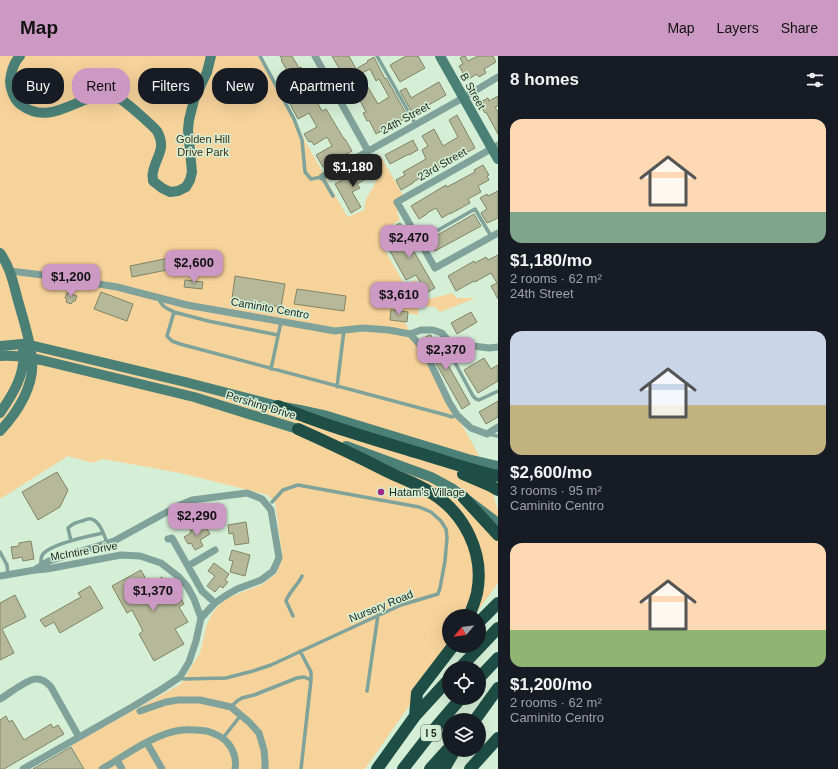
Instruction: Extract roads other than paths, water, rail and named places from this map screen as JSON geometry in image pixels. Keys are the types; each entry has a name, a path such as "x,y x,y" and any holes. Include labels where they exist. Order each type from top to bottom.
{"highway":[{"path":"278,406 349,432 483,473 498,476"},
{"path":"298,429 418,485 431,492 452,508 467,530 476,552 478,575 477,594 472,609"},
{"path":"369,438 475,479 498,490"},
{"path":"463,497 498,535"},
{"path":"486,615 498,603"},
{"path":"467,661 498,628"},
{"path":"415,716 417,693 448,653"},
{"path":"486,671 498,658"},
{"name":"I 5","path":"377,769 415,716 442,687"},
{"path":"480,713 498,688"},
{"path":"485,713 498,701"},
{"name":"I 5","path":"403,769 455,705"},
{"path":"470,769 498,738"},
{"path":"474,769 498,748"},
{"path":"430,769 442,756"},
{"path":"444,769 451,757"}],"main road":[{"path":"20,56 11,72 10,85 14,97 28,110 42,114 95,97 105,96 120,99 127,103 157,131 161,143 161,150 152,173 153,181 170,192 178,191 186,187 190,180 192,172 188,130 189,120 194,100 211,56"},
{"name":"B Street","path":"440,56 463,98 495,147 498,159"},
{"path":"0,253 10,271 13,298 32,372 23,400 16,412 0,431"},
{"name":"Pershing Drive","path":"0,346 26,345 185,382 278,406 327,416 471,460 498,466"},
{"name":"Pershing Drive","path":"0,356 28,357 194,397 298,429 431,477 443,483 498,523"},
{"path":"0,413 20,377 28,357"}],"street":[{"path":"315,56 368,151"},
{"name":"24th Street","path":"322,176 416,125 498,76"},
{"name":"23rd Street","path":"419,241 397,202 495,147"},
{"path":"419,241 434,268 495,234"},
{"name":"Caminito Centro","path":"10,271 43,274 117,288 195,306 335,331 363,328 389,330 410,334 421,330 433,330 442,333 450,343"},
{"path":"410,334 421,346 457,415 472,428 487,434 498,427"},
{"path":"450,343 489,348 498,347"},
{"path":"23,769 162,689 180,677 189,662 196,641 201,618 215,603 225,596 237,589 261,580 273,571 279,558 271,510 262,499 247,493 192,500 178,506 114,542 49,561 38,568"},
{"path":"168,539 172,538 202,591 215,603"},
{"path":"188,566 215,550"},
{"name":"McIntire Drive","path":"0,576 38,568 47,569 121,555 140,556 161,563 179,577 187,586 194,599 201,618"},
{"path":"0,699 28,681 33,679 42,680 51,687 80,737"},
{"path":"140,711 166,702 178,700 200,700 231,707 259,733 264,750 265,769"},
{"path":"102,769 147,743 166,734 182,730 196,729 210,732 223,738 232,749 235,769"},
{"path":"147,743 162,769"},
{"path":"117,760 122,769"}],"lane":[{"path":"260,56 294,119 302,140 305,172 311,179 322,176 333,196"},
{"path":"377,56 416,125"},
{"path":"419,241 475,209 495,234"},
{"path":"159,298 162,306 174,312 208,321 278,335"},
{"path":"174,312 168,336 172,341 180,344 446,415 457,415"},
{"path":"271,369 282,321"},
{"path":"337,387 344,330"},
{"path":"450,343 450,350 454,360 473,396 479,400 498,391"},
{"path":"487,434 498,436"},
{"name":"Nursery Road","path":"180,677 184,680 226,678 253,671 271,665 401,605 438,594 448,538 446,529 441,521 431,512 419,507 298,485 283,490 272,502"},
{"path":"71,541 68,528 74,523 90,519 97,523 107,543"},
{"path":"38,568 41,557 44,553 56,546 103,533"},
{"path":"0,552 7,565 8,575"},
{"path":"293,616 286,602 288,596 302,576"},
{"path":"368,691 378,615"},
{"path":"300,651 311,672 302,769"},
{"path":"231,707 242,698 254,695 297,678 304,677 311,680"},
{"path":"223,738 241,715"}],"place":[{"name":"Hatam's Village","path":"381,492"}],"park label":[{"name":"Golden Hill Drive Park","path":"203,145"}]}
